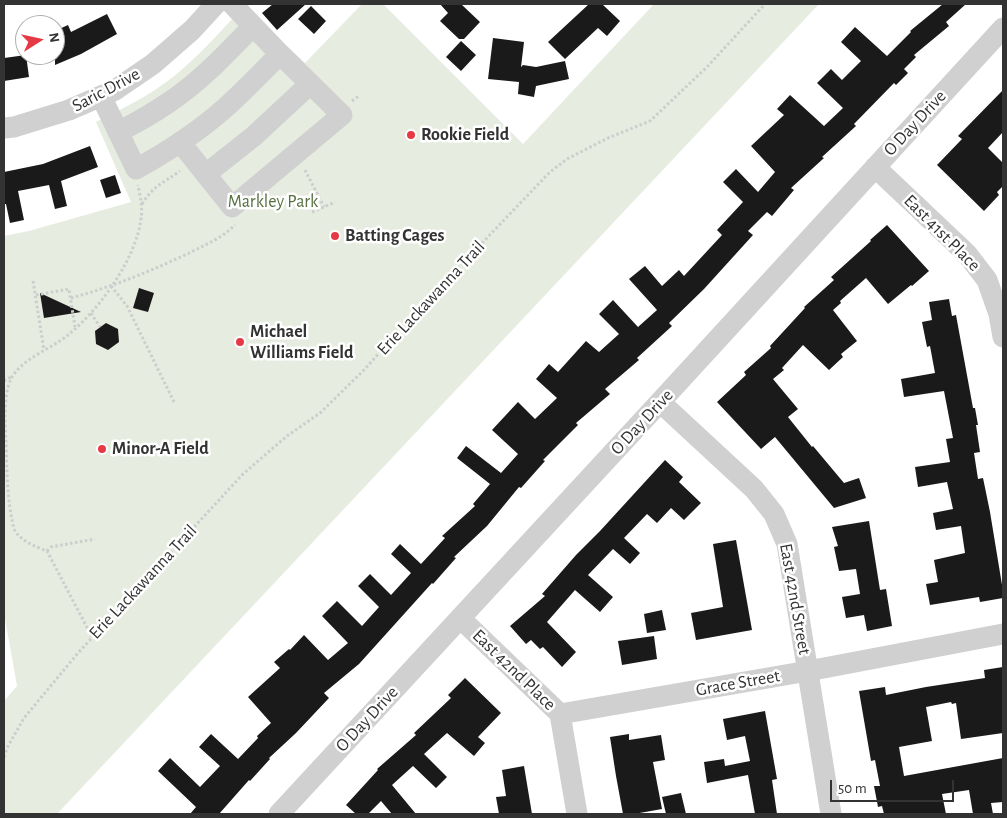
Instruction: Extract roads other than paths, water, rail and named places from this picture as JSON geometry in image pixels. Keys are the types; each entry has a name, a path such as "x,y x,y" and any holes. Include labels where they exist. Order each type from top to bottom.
{"street":[{"name":"Saric Drive","path":"4,128 14,127 69,110 115,90 154,64 192,30 216,4"},
{"path":"180,142 232,207 342,115 232,4"},
{"path":"118,132 145,118 177,97 213,66 253,26"},
{"name":"O Day Drive","path":"279,814 1003,28"},
{"path":"101,96 136,169 180,142 224,108 246,89 280,54"},
{"path":"200,166 254,136 310,84"},
{"name":"East 41st Place","path":"875,167 967,254 987,280 999,314 1003,337"},
{"name":"East 42nd Street","path":"660,402 754,489 774,514 787,544 831,814"},
{"name":"East 42nd Place","path":"460,618 560,714 577,814"},
{"name":"Grace Street","path":"560,714 808,671 1003,634"}],"place":[{"name":"Rookie Field","path":"411,135"},
{"name":"Batting Cages","path":"335,236"},
{"name":"Michael Williams Field","path":"240,342"},
{"name":"Minor-A Field","path":"102,449"}],"park label":[{"name":"Markley Park","path":"273,202"}]}
